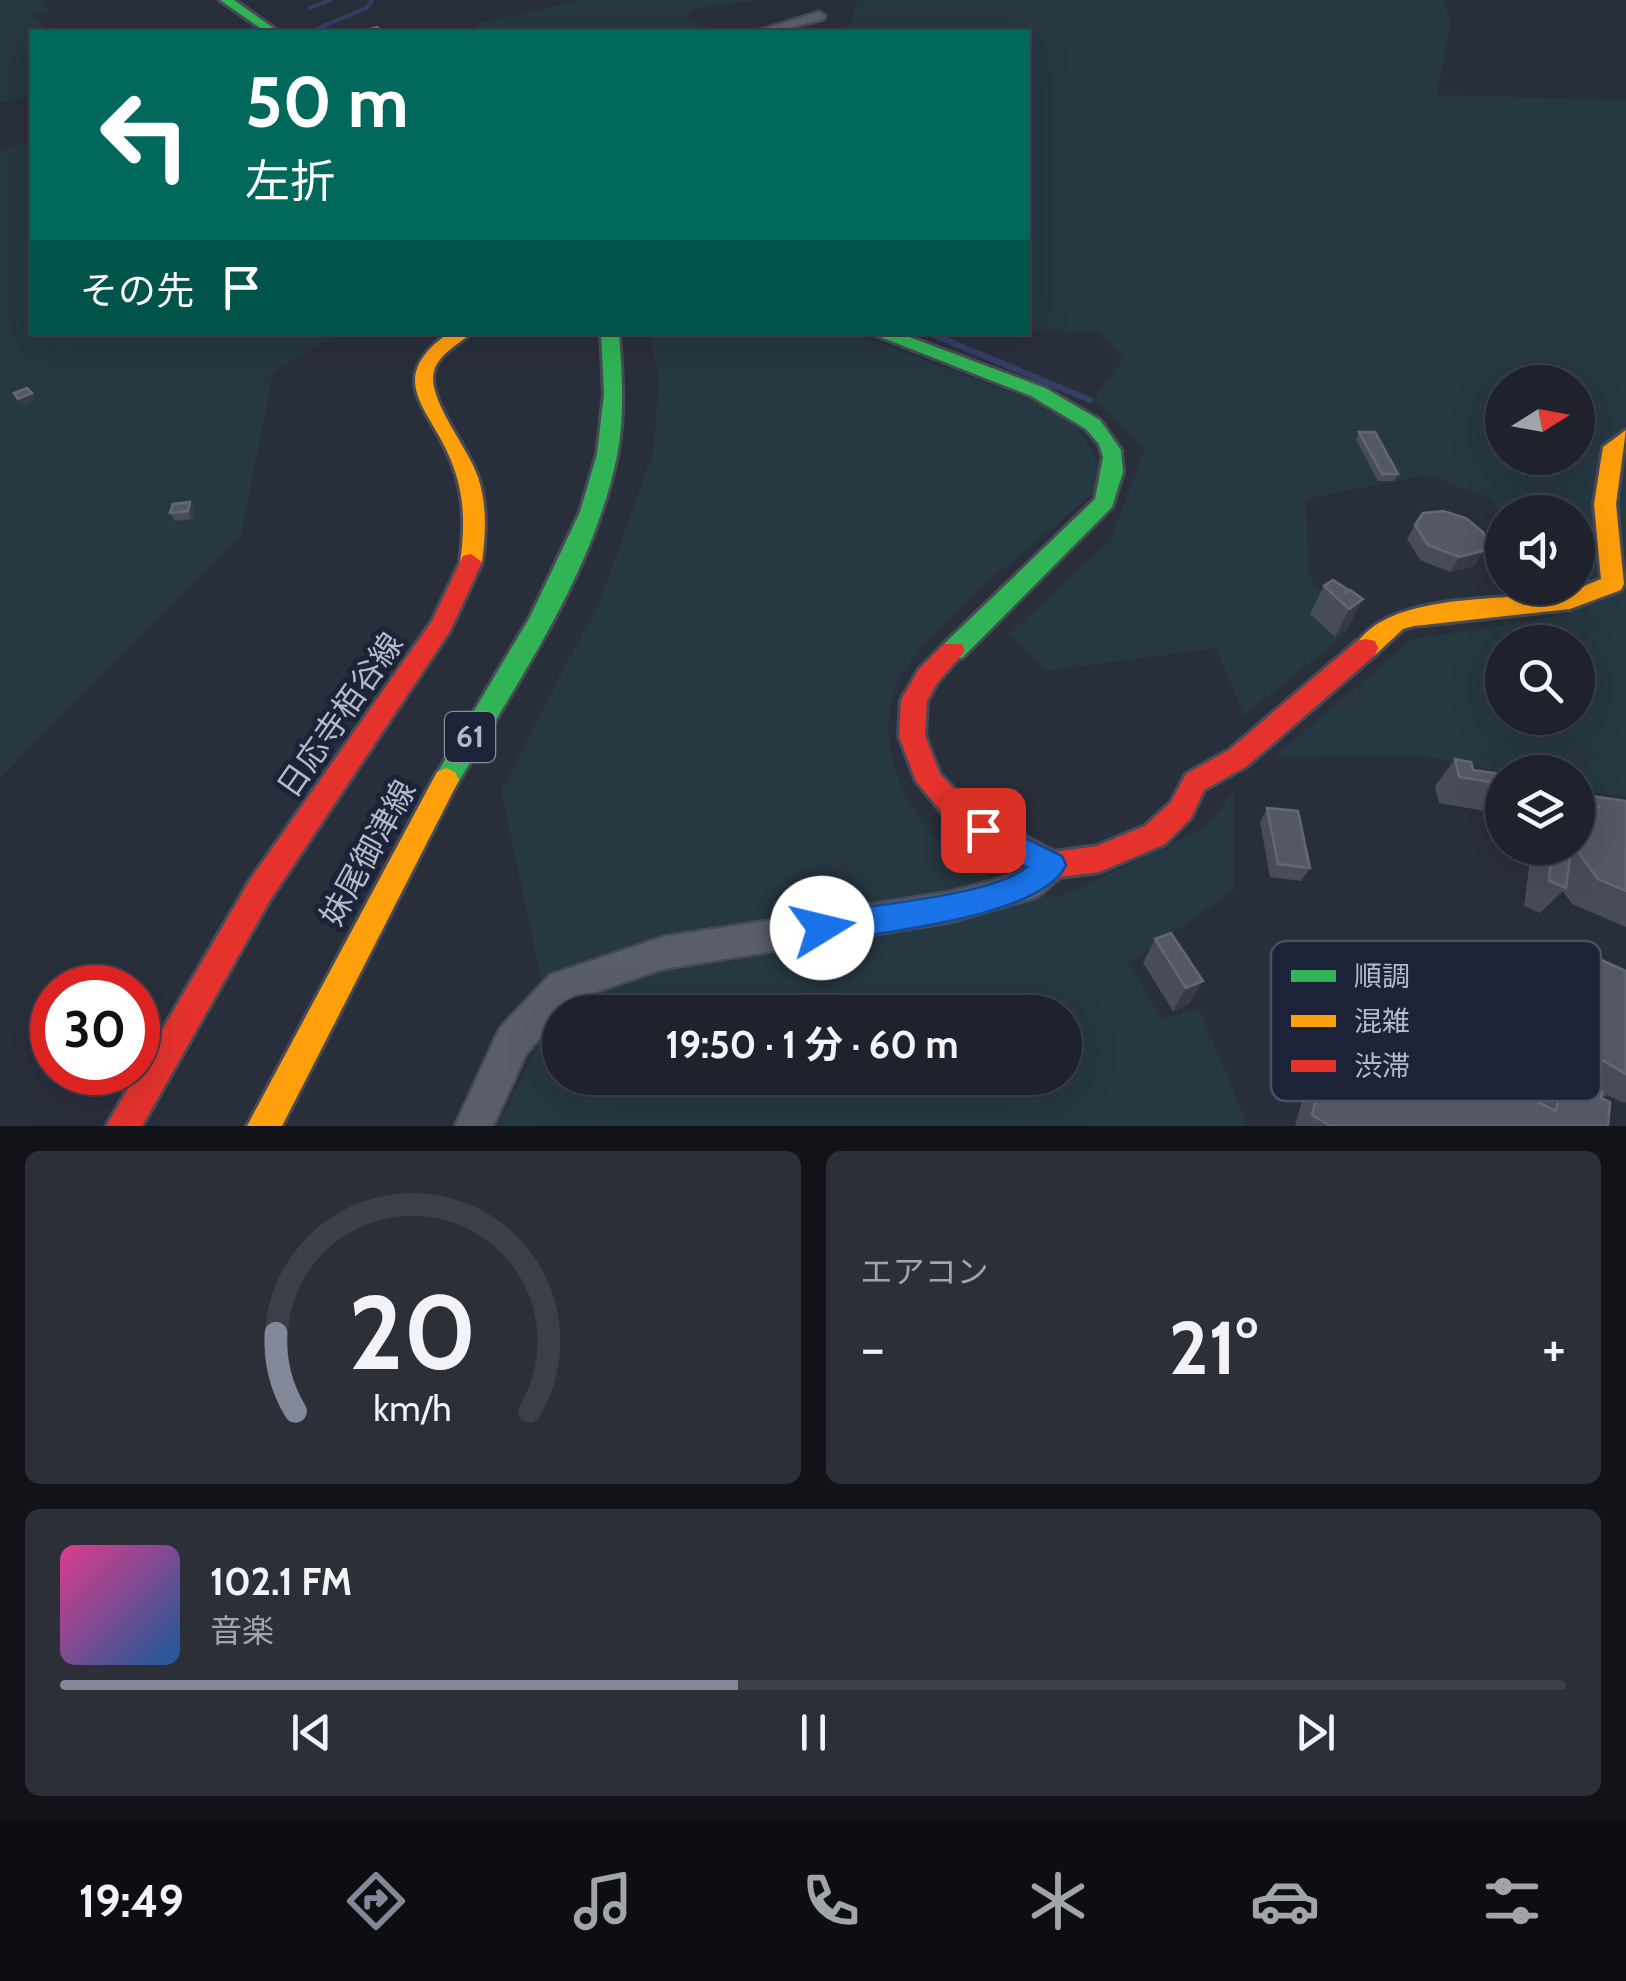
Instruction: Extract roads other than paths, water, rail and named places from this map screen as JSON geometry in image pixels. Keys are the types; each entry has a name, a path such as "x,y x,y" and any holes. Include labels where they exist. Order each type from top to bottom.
{"main road":[{"path":"226,0 270,30"},
{"name":"日応寺栢谷線","path":"123,1126 200,985 280,858 422,654 452,605 470,565 477,522 472,482 466,462 424,395 421,383 430,360 459,335"},
{"name":"妹尾御津線","path":"264,1126 394,871 558,584 585,529 606,468 617,408 616,360 611,335"},
{"path":"885,335 1063,402 1106,434 1114,453 1115,478 1104,502 928,676 914,700 912,736 929,781 964,820 1052,865 1099,859 1155,835 1181,810 1196,782 1238,758 1395,623 1414,617 1570,600 1613,584 1606,504 1613,447 1626,436"}],"street":[{"path":"768,30 819,16"},
{"path":"474,1126 513,1040 562,986 663,953 950,907 1026,886 1052,865"}],"waterway":[{"path":"310,8 330,0"},
{"path":"314,30 367,8 372,0"},
{"path":"934,335 1090,400"}]}
